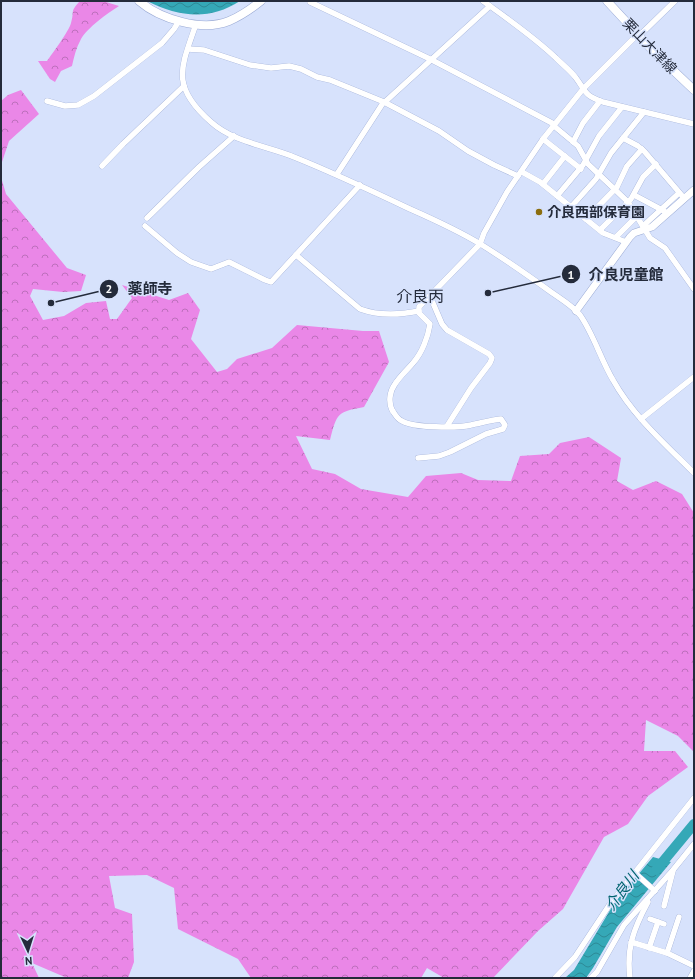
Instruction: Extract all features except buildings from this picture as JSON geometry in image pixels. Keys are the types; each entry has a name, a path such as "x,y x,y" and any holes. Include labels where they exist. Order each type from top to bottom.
{"main road":[{"path":"139,1 156,12 196,24 215,24 228,21 243,14 261,1"},
{"name":"栗山大津線","path":"607,1 656,54 694,90"}],"street":[{"path":"310,1 432,60 552,123 578,146 586,160 599,175 628,202 650,238 665,248 694,289"},
{"path":"483,1 556,58 576,78 586,94 600,101 694,124"},
{"path":"419,311 419,308 480,244 484,233 507,192 543,139 583,89 675,1"},
{"path":"337,174 384,102 490,6"},
{"path":"47,101 65,106 78,105 94,96 162,43 174,29 179,20"},
{"path":"196,24 183,64 182,75 184,86 193,103 212,123 234,136 337,174 457,231 523,272 576,312 586,326 612,380 624,398 641,419 694,473"},
{"path":"188,49 204,50 250,65 271,68 288,66 301,69 317,77 330,80 384,102 439,131 468,151 494,165 543,184 600,230 626,242"},
{"path":"102,166 184,86"},
{"path":"573,142 583,123 600,101"},
{"path":"557,196 580,169 598,136 622,107"},
{"path":"571,207 599,175 611,153 644,112"},
{"path":"147,218 199,167 234,136"},
{"path":"623,138 642,149 682,196"},
{"path":"543,139 580,169"},
{"path":"586,219 614,190 628,166 642,149"},
{"path":"543,184 565,156"},
{"path":"600,230 634,195 643,177 656,164"},
{"path":"145,226 178,254 191,262 211,268 229,262 271,282 360,185"},
{"path":"576,312 634,233 644,228 652,227 664,212 682,196 694,190"},
{"path":"634,195 664,212"},
{"path":"616,237 637,216"},
{"path":"296,255 360,309 371,313 388,314 404,314 419,311"},
{"path":"430,296 442,324 447,330 489,354 492,358 447,426"},
{"path":"418,458 439,456 450,452 472,440 503,429 505,425 501,419 470,425 418,426 401,421 395,416 390,406 390,394 394,385 415,362 429,332 430,324 419,313 419,311"},
{"path":"641,419 694,377"},
{"path":"555,978 575,957 610,904 637,874 694,798"},
{"path":"591,978 624,925 694,844"},
{"path":"664,906 673,870"},
{"path":"637,874 653,893"},
{"path":"630,978 629,953 631,942 643,912 653,893"},
{"path":"667,953 679,917"},
{"path":"650,919 664,924"},
{"path":"649,948 658,922"},
{"path":"631,942 667,953 694,966"},
{"path":"690,978 694,971"}],"green space":[{"path":"80,1 106,2 119,6 88,30 81,39 74,56 72,66 61,71 55,82 50,79 38,61 47,61 64,37 70,27 73,10"},
{"path":"21,90 39,114 9,141 1,165 1,101 8,95"},
{"path":"1,177 6,194 67,268 86,275 81,291 63,292 33,289 30,296 43,320 64,316 86,303 106,301 110,319 117,319 132,298 122,285 169,300 188,293 200,310 191,339 217,372 227,369 237,359 272,348 297,325 379,331 389,362 364,407 348,410 340,415 334,424 330,440 296,436 312,469 335,474 361,489 408,497 426,476 461,473 478,480 511,481 520,456 549,454 560,443 589,437 621,458 617,481 633,490 656,481 682,494 694,513 694,752 678,736 646,720 644,751 675,751 688,767 648,796 628,824 604,837 563,909 538,931 493,978 444,978 427,968 421,978 251,978 238,959 178,929 174,888 147,875 109,876 115,908 132,914 134,962 128,978 67,978 32,963 39,978 1,978"}],"water":[{"path":"147,1 240,1 217,12 194,14 171,11"},
{"path":"653,857 671,862 617,927 586,978 565,978 574,970 615,902"}],"waterway":[{"name":"介良川","path":"656,870 694,824"}],"place":[{"name":"介良西部保育園","path":"539,212"},
{"name":"介良児童館","path":"488,293"},
{"name":"薬師寺","path":"51,303"}],"district":[{"name":"介良丙","path":"420,296"}]}
